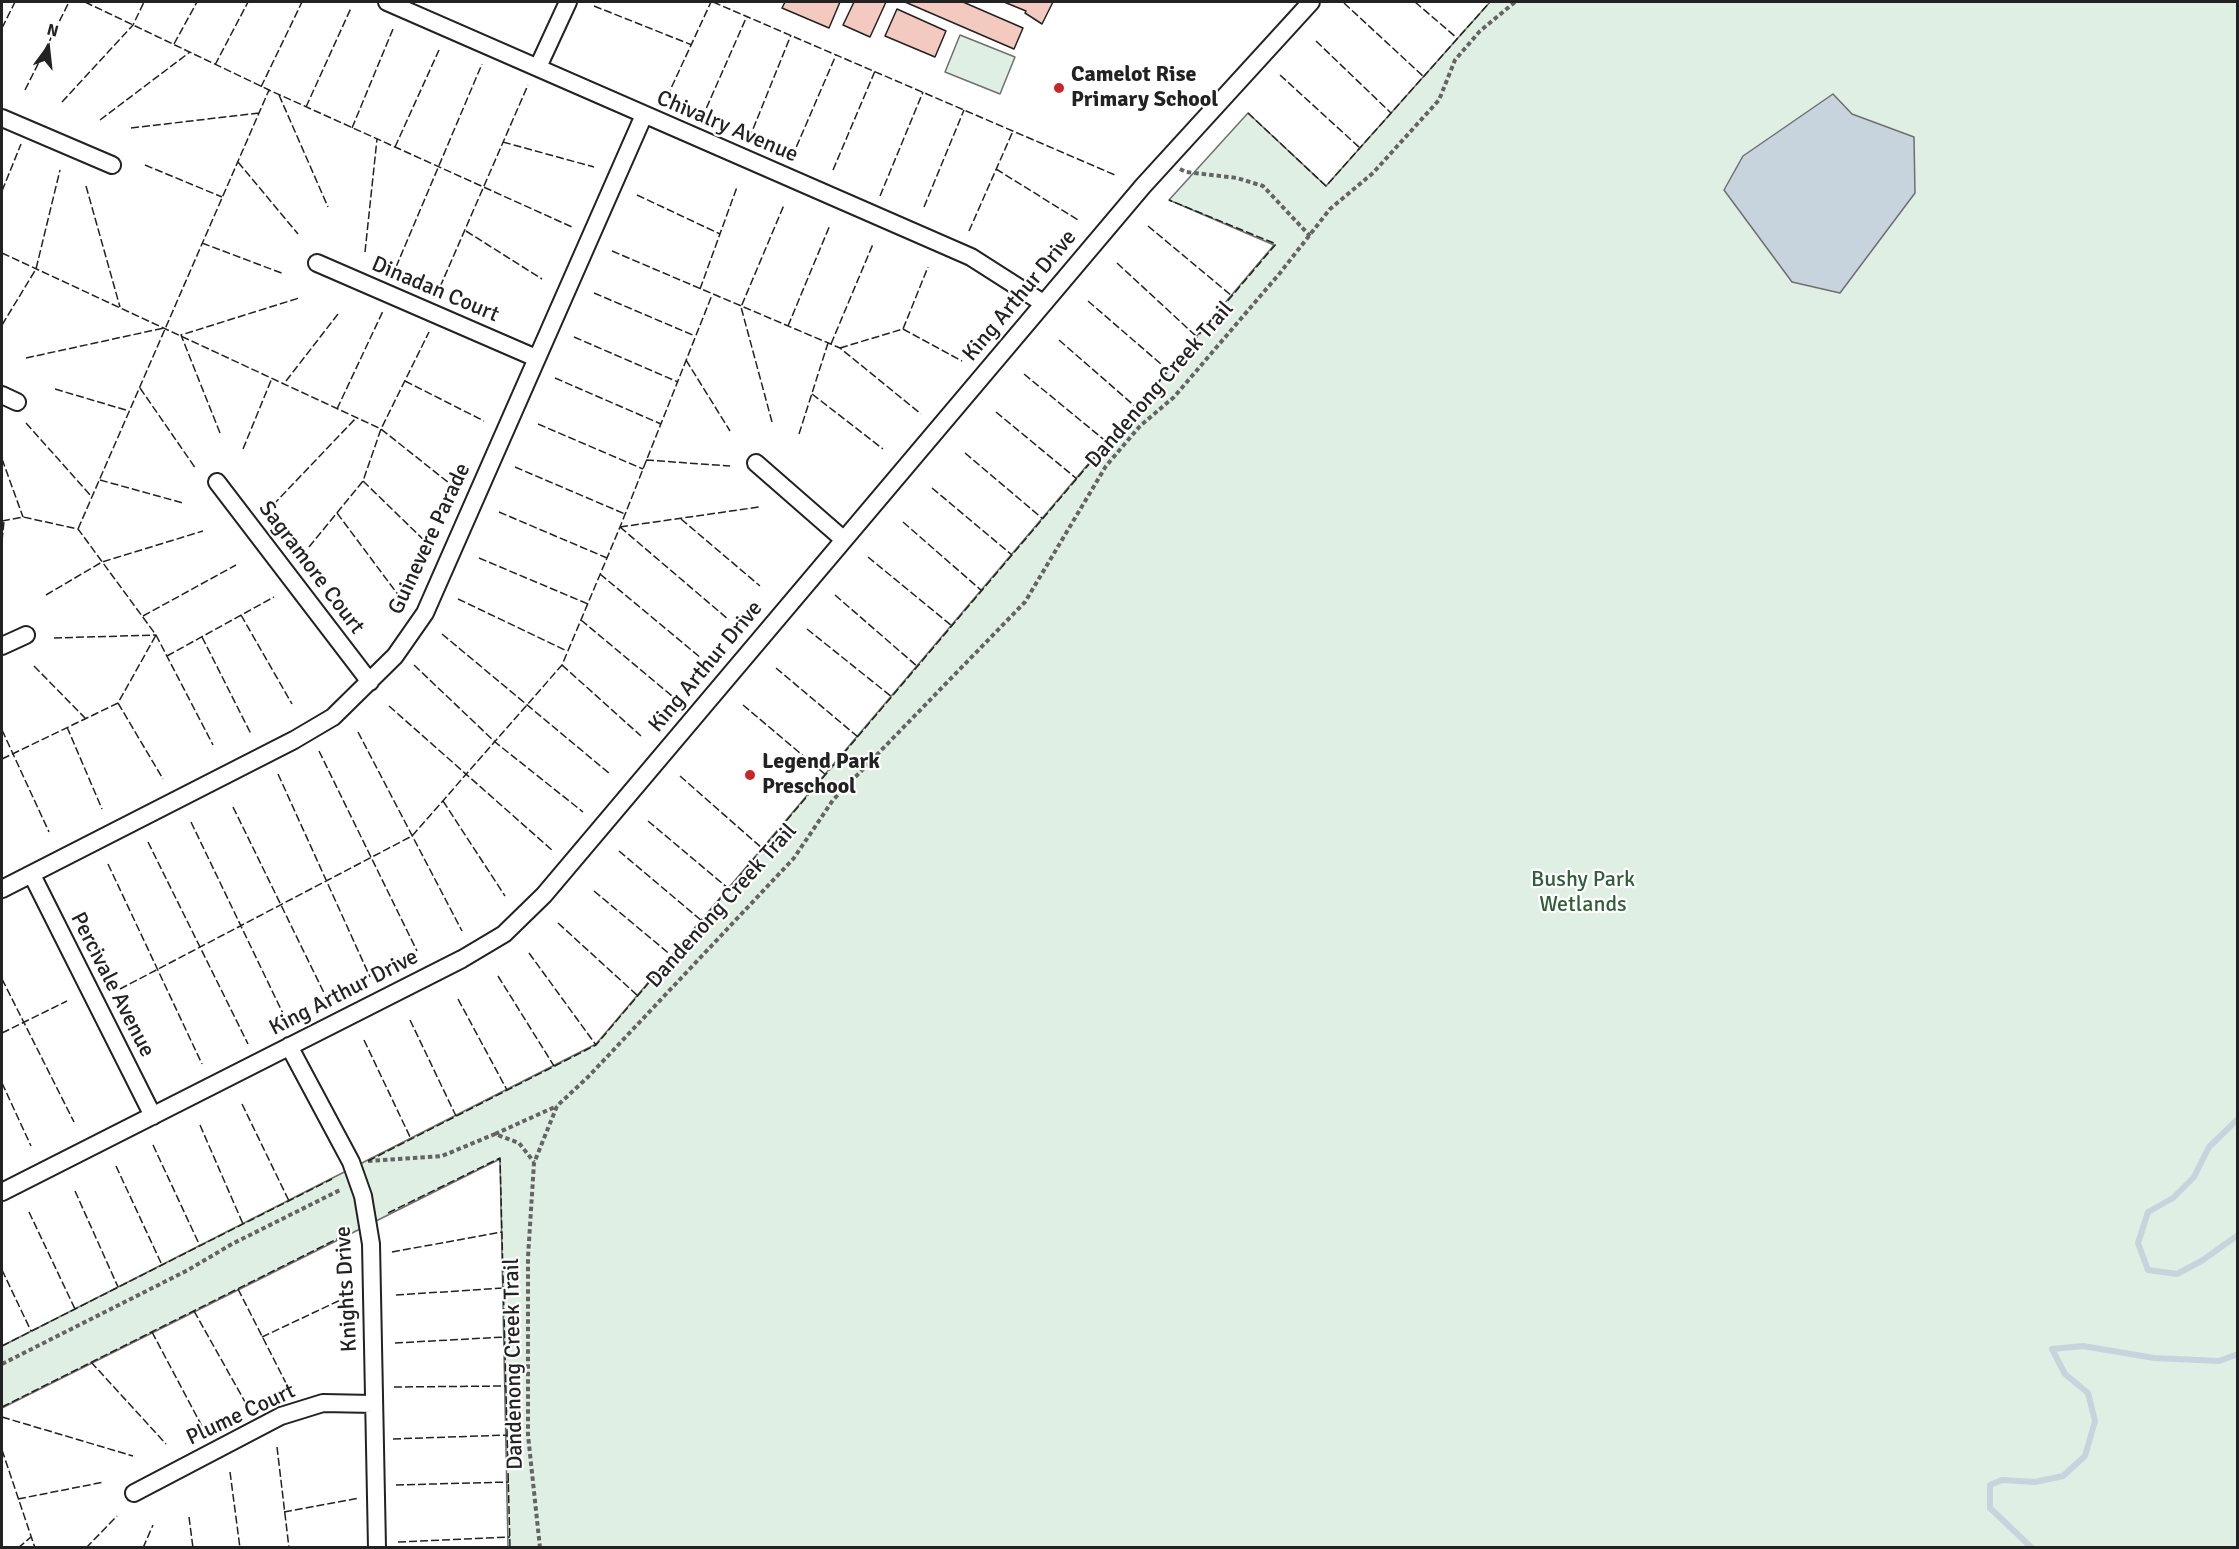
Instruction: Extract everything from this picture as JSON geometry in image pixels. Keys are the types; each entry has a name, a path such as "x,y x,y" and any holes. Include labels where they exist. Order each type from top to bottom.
{"street":[{"name":"Chivalry Avenue","path":"387,2 970,257 1043,303"},
{"path":"538,67 568,2"},
{"name":"King Arthur Drive","path":"2,1192 462,959 504,934 544,895 1043,303 1167,160 1311,2"},
{"name":"Guinevere Parade","path":"2,889 294,740 333,717 395,656 425,613 644,116"},
{"path":"2,118 112,165"},
{"name":"Dinadan Court","path":"317,263 536,358"},
{"path":"2,395 18,402"},
{"path":"756,463 843,540"},
{"name":"Sagramore Court","path":"217,482 370,682"},
{"path":"2,646 26,635"},
{"name":"Percivale Avenue","path":"32,875 153,1116"},
{"name":"Knights Drive","path":"289,1046 351,1162 363,1196 371,1244 377,1548"},
{"name":"Plume Court","path":"134,1493 281,1416 323,1403 374,1404"}],"path":[{"name":"Dandenong Creek Trail","path":"540,1548 528,1435 528,1257 534,1163 557,1106 589,1076 794,858 833,800 1024,602 1106,466 1140,426 1174,397 1310,236 1330,209 1373,173 1439,100 1455,60 1480,31 1515,2"},
{"path":"1167,160 1186,172 1238,178 1263,186 1310,236"},
{"path":"351,1162 442,1156 557,1106"},
{"path":"495,1134 519,1143 534,1163"},
{"path":"2,1364 358,1182"}],"green space":[{"name":"Bushy Park Wetlands","path":"1490,2 2237,2 2237,1547 508,1547 500,1159 2,1408 2,1346 596,1044 1274,245 1169,200 1248,113 1326,186"},
{"path":"960,35 1015,57 1000,94 945,72"}],"shaded area":[{"path":"1833,94 1852,114 1914,137 1915,193 1840,293 1792,282 1724,190 1743,156"}],"building":[{"path":"785,2 840,2 829,28 782,8"},
{"path":"854,2 886,2 870,37 843,25"},
{"path":"905,2 963,2 1023,28 1014,49"},
{"path":"1004,2 1053,2 1042,24 1025,13 1026,11"},
{"path":"897,9 946,31 935,57 885,36"}],"waterway":[{"path":"2238,1119 2209,1147 2194,1177 2173,1198 2148,1212 2138,1243 2148,1270 2177,1274 2203,1260 2238,1235"},
{"path":"2032,1548 1990,1508 1990,1485 2002,1480 2035,1482 2063,1476 2085,1456 2095,1421 2088,1393 2065,1374 2052,1349 2083,1346 2154,1358 2219,1361 2238,1354"}],"fence":[{"path":"2,28 15,2"},
{"path":"25,90 69,2"},
{"path":"85,2 269,90 572,227"},
{"path":"62,102 133,25 144,2"},
{"path":"174,44 197,2"},
{"path":"215,65 248,2"},
{"path":"261,87 302,2"},
{"path":"667,97 711,2"},
{"path":"713,2 1115,175"},
{"path":"1415,2 1457,38"},
{"path":"1248,113 1326,186 1490,2"},
{"path":"1344,3 1424,77"},
{"path":"594,6 692,45"},
{"path":"306,107 351,8"},
{"path":"702,118 747,16"},
{"path":"352,128 393,29"},
{"path":"749,139 791,35"},
{"path":"1316,41 1391,113"},
{"path":"395,147 439,50"},
{"path":"100,120 190,52"},
{"path":"792,157 836,55"},
{"path":"396,267 482,64"},
{"path":"833,170 875,71"},
{"path":"1280,75 1360,148"},
{"path":"440,287 528,85"},
{"path":"78,529 269,90"},
{"path":"880,196 923,92"},
{"path":"279,95 328,207"},
{"path":"924,207 964,110"},
{"path":"131,128 259,113"},
{"path":"969,231 1013,131"},
{"path":"365,252 377,139"},
{"path":"503,142 594,167"},
{"path":"2,191 21,144"},
{"path":"238,162 298,234"},
{"path":"145,165 222,197"},
{"path":"996,169 1078,220"},
{"path":"2,325 36,269 60,170"},
{"path":"86,186 120,307"},
{"path":"700,289 737,187"},
{"path":"637,195 720,234"},
{"path":"368,1161 596,1045 1276,244 1169,200"},
{"path":"772,422 741,307 784,205"},
{"path":"788,326 830,225"},
{"path":"1148,226 1232,296"},
{"path":"466,231 542,279"},
{"path":"202,243 284,274"},
{"path":"831,344 873,244"},
{"path":"612,251 840,348 921,414"},
{"path":"2,253 381,429 454,487"},
{"path":"1117,263 1197,337"},
{"path":"840,348 903,329 928,267"},
{"path":"594,293 695,336"},
{"path":"120,989 412,836 562,665 620,527 712,295"},
{"path":"220,433 181,335 299,298"},
{"path":"1088,301 1169,371"},
{"path":"337,409 383,311"},
{"path":"286,381 338,314"},
{"path":"26,358 164,328"},
{"path":"903,329 962,361"},
{"path":"309,547 363,481 381,429 429,332"},
{"path":"574,337 678,382"},
{"path":"1059,340 1137,408"},
{"path":"799,434 828,343"},
{"path":"686,360 730,431"},
{"path":"1024,374 1108,443"},
{"path":"243,449 272,378"},
{"path":"555,378 661,424"},
{"path":"405,381 484,421"},
{"path":"140,388 196,469"},
{"path":"55,389 129,411"},
{"path":"812,394 883,449"},
{"path":"996,412 1077,479"},
{"path":"273,505 356,418"},
{"path":"26,423 92,497"},
{"path":"538,424 643,469"},
{"path":"965,453 1043,519"},
{"path":"2,459 23,517"},
{"path":"646,460 730,466"},
{"path":"515,467 625,514"},
{"path":"100,480 183,503"},
{"path":"363,481 429,545"},
{"path":"932,488 1012,555"},
{"path":"620,527 759,507"},
{"path":"499,512 607,558"},
{"path":"337,513 399,596"},
{"path":"2,521 23,517 78,529 156,635 213,745"},
{"path":"681,519 760,586"},
{"path":"2,541 4,521"},
{"path":"903,522 982,591"},
{"path":"620,527 729,620"},
{"path":"46,595 102,562 203,531"},
{"path":"868,557 952,626"},
{"path":"479,558 588,604"},
{"path":"143,616 236,565"},
{"path":"600,574 701,658"},
{"path":"835,595 918,667"},
{"path":"167,656 274,597"},
{"path":"458,599 567,651"},
{"path":"241,615 292,704"},
{"path":"581,620 672,696"},
{"path":"807,629 892,697"},
{"path":"442,634 610,774"},
{"path":"54,638 156,635"},
{"path":"2,759 118,703 156,635"},
{"path":"202,637 251,734"},
{"path":"414,665 495,742 583,812"},
{"path":"562,665 641,736"},
{"path":"34,666 86,719"},
{"path":"776,668 858,737"},
{"path":"118,703 163,779"},
{"path":"743,705 826,775"},
{"path":"389,706 553,851"},
{"path":"67,727 102,809"},
{"path":"2,730 49,832"},
{"path":"358,732 462,931"},
{"path":"319,751 417,951"},
{"path":"278,774 370,977"},
{"path":"680,776 763,849"},
{"path":"443,801 505,896"},
{"path":"233,807 328,1001"},
{"path":"648,821 729,889"},
{"path":"191,822 288,1024"},
{"path":"148,842 248,1044"},
{"path":"619,851 702,921"},
{"path":"108,864 202,1064"},
{"path":"594,891 672,956"},
{"path":"558,923 638,996"},
{"path":"529,953 596,1045"},
{"path":"498,976 554,1066"},
{"path":"2,979 74,1122"},
{"path":"458,999 507,1090"},
{"path":"2,1033 67,1001"},
{"path":"410,1020 456,1116"},
{"path":"364,1040 411,1139"},
{"path":"2,1083 31,1146"},
{"path":"242,1104 289,1201"},
{"path":"200,1125 243,1224"},
{"path":"153,1145 200,1246"},
{"path":"388,1213 500,1158 510,1548"},
{"path":"116,1166 162,1265"},
{"path":"2,1346 332,1179"},
{"path":"75,1191 118,1287"},
{"path":"29,1212 75,1309"},
{"path":"392,1252 502,1232"},
{"path":"2,1407 347,1234"},
{"path":"2,1270 31,1331"},
{"path":"396,1295 504,1288"},
{"path":"238,1289 291,1393"},
{"path":"262,1337 351,1295"},
{"path":"194,1311 249,1409"},
{"path":"152,1332 205,1432"},
{"path":"395,1343 505,1337"},
{"path":"91,1362 166,1444"},
{"path":"394,1387 506,1386"},
{"path":"2,1417 133,1456"},
{"path":"393,1439 507,1435"},
{"path":"277,1447 289,1548"},
{"path":"2,1450 35,1548"},
{"path":"230,1472 240,1548"},
{"path":"18,1499 104,1482"},
{"path":"396,1485 509,1482"},
{"path":"284,1512 359,1498"},
{"path":"86,1548 117,1516"},
{"path":"189,1517 193,1548"},
{"path":"143,1548 153,1525"},
{"path":"18,1548 31,1537"},
{"path":"398,1542 510,1537"}],"place":[{"name":"Camelot Rise Primary School","path":"1059,88"},
{"name":"Legend Park Preschool","path":"750,775"}]}
